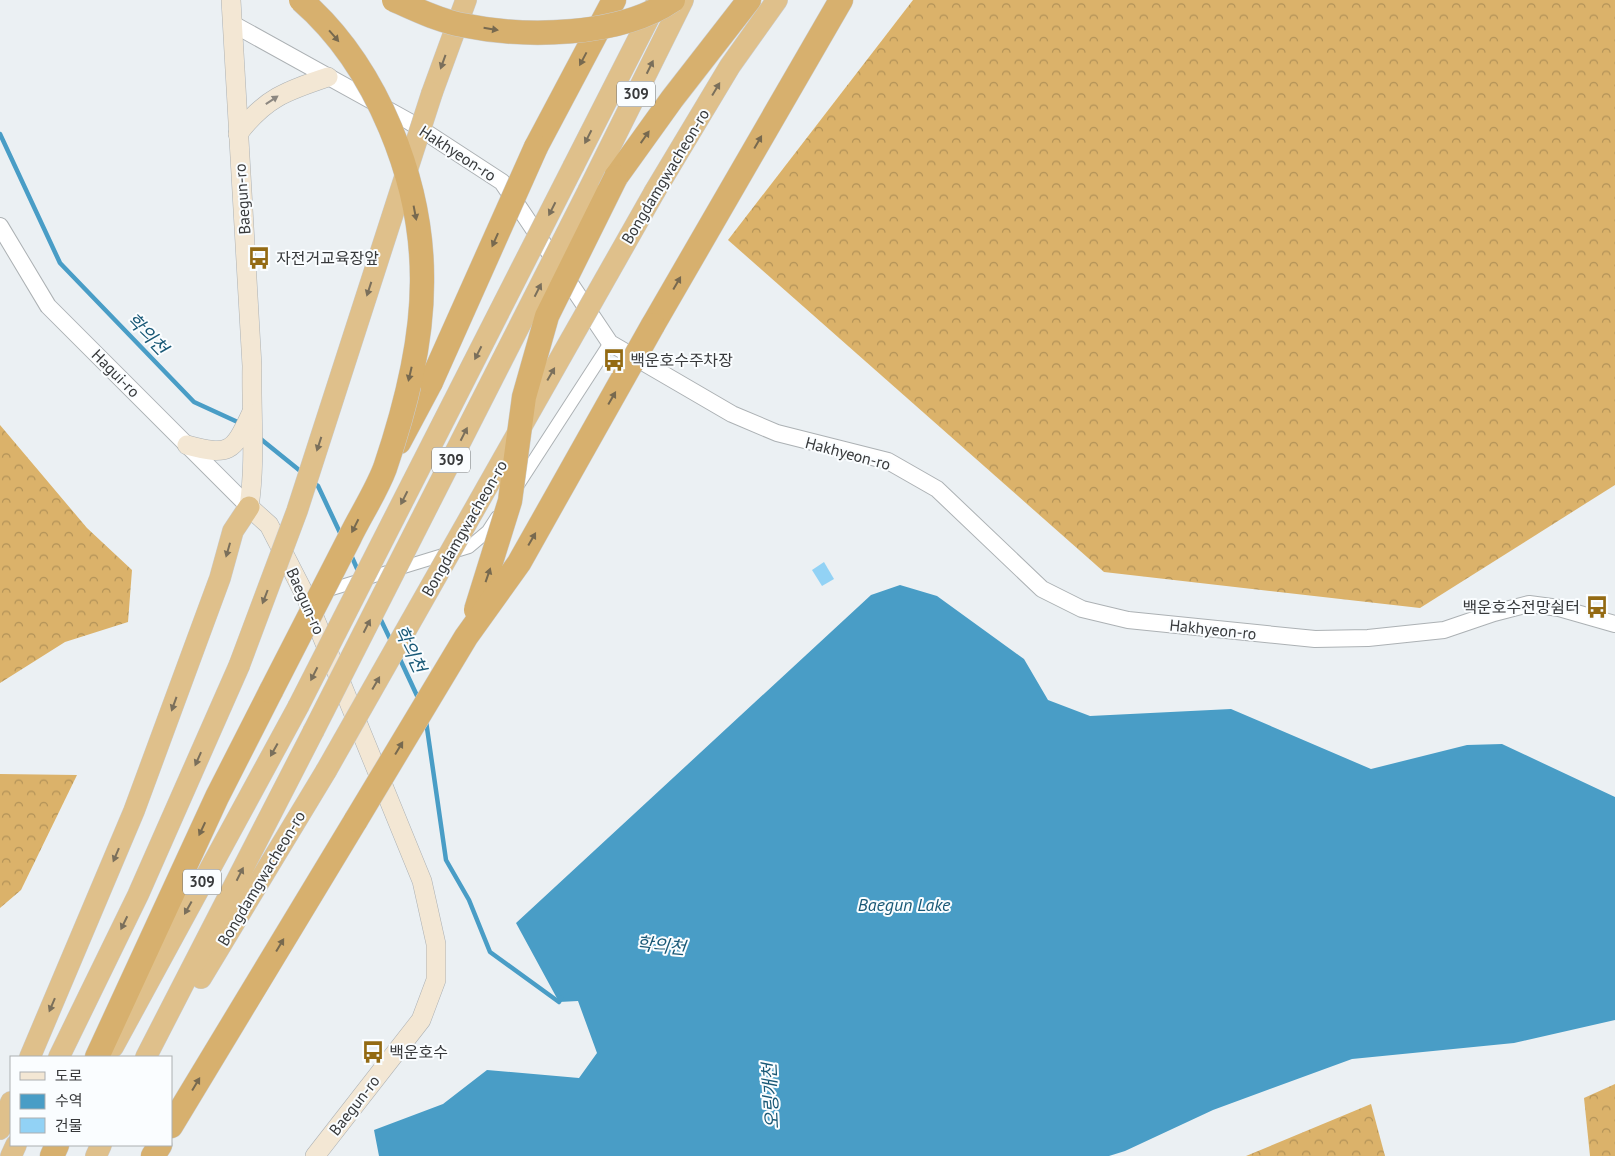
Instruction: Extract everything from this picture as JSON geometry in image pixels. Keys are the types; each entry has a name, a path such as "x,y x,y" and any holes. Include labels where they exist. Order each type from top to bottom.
{"highway":[{"path":"301,0 348,52 378,98 398,143 416,216 422,281 418,341 405,398 384,470"},
{"path":"394,0 460,25 508,32 551,32 614,25 673,0"},
{"path":"59,1056 138,895 239,666 297,511 432,93 466,0"},
{"path":"97,1056 216,797 431,382 536,148 614,0"},
{"name":"309","path":"108,1056 298,707 658,0"},
{"name":"Bongdamgwacheon-ro","path":"147,1056 590,189 683,0"},
{"path":"466,638 495,554 510,501 524,397 547,316 616,177 672,99 749,0"},
{"name":"Bongdamgwacheon-ro","path":"155,1056 326,771 655,191 730,66 776,0"},
{"path":"172,1124 466,638 519,563 653,325 841,0"},
{"path":"30,1056 134,811 220,578 233,532 249,507"},
{"path":"0,1129 10,1104"}],"main road":[{"name":"Baegun-ro","path":"231,0 252,366 251,414 254,473 249,507 269,525 306,597 422,882 436,944 436,980 421,1020 315,1156"},
{"path":"238,134 251,117 267,103 288,90 328,77"},
{"path":"187,445 215,452 229,448 235,444 251,414"}],"street":[{"name":"Hakhyeon-ro","path":"233,24 410,122 502,182 610,343 732,414 768,430 888,461 937,489 1042,590 1082,609 1128,620 1314,639 1368,638 1444,630 1494,613 1529,604 1559,608 1614,622"},
{"name":"Hagui-ro","path":"0,226 48,306 249,507"},
{"path":"306,597 469,547 488,531 610,343"}],"green space":[{"path":"913,0 1615,0 1615,485 1420,608 1104,572 728,240"},
{"path":"0,425 87,528 132,570 128,622 65,642 0,683"},
{"path":"0,774 77,775 21,890 0,908"},
{"path":"1615,1084 1615,1156 1590,1156 1584,1098"},
{"path":"1371,1104 1385,1156 1246,1156"}],"water":[{"name":"Baegun Lake","path":"900,585 937,596 1024,659 1048,700 1090,716 1231,709 1371,769 1467,745 1502,744 1615,797 1615,1020 1514,1043 1352,1059 1213,1110 1125,1151 1109,1156 379,1156 374,1130 443,1104 487,1070 579,1078 597,1053 578,1001 559,1002 516,923 871,595"}],"building":[{"path":"824,562 834,579 822,586 812,570"}],"waterway":[{"name":"학의천","path":"0,134 60,263 194,402 242,424"},
{"name":"학의천","path":"257,436 304,474"},
{"name":"학의천","path":"313,482 318,486 342,537"},
{"name":"학의천","path":"351,555 359,573"},
{"name":"학의천","path":"379,616 391,641"},
{"name":"학의천","path":"399,657 419,700"},
{"name":"학의천","path":"426,721 446,860 469,900 490,952 559,1002 561,998"}],"place":[{"name":"자전거교육장앞","path":"259,258"},
{"name":"백운호수주차장","path":"614,360"},
{"name":"백운호수전망쉼터","path":"1597,607"},
{"name":"백운호수","path":"373,1052"}],"water label":[{"name":"오링개천","path":"771,1096"}]}
